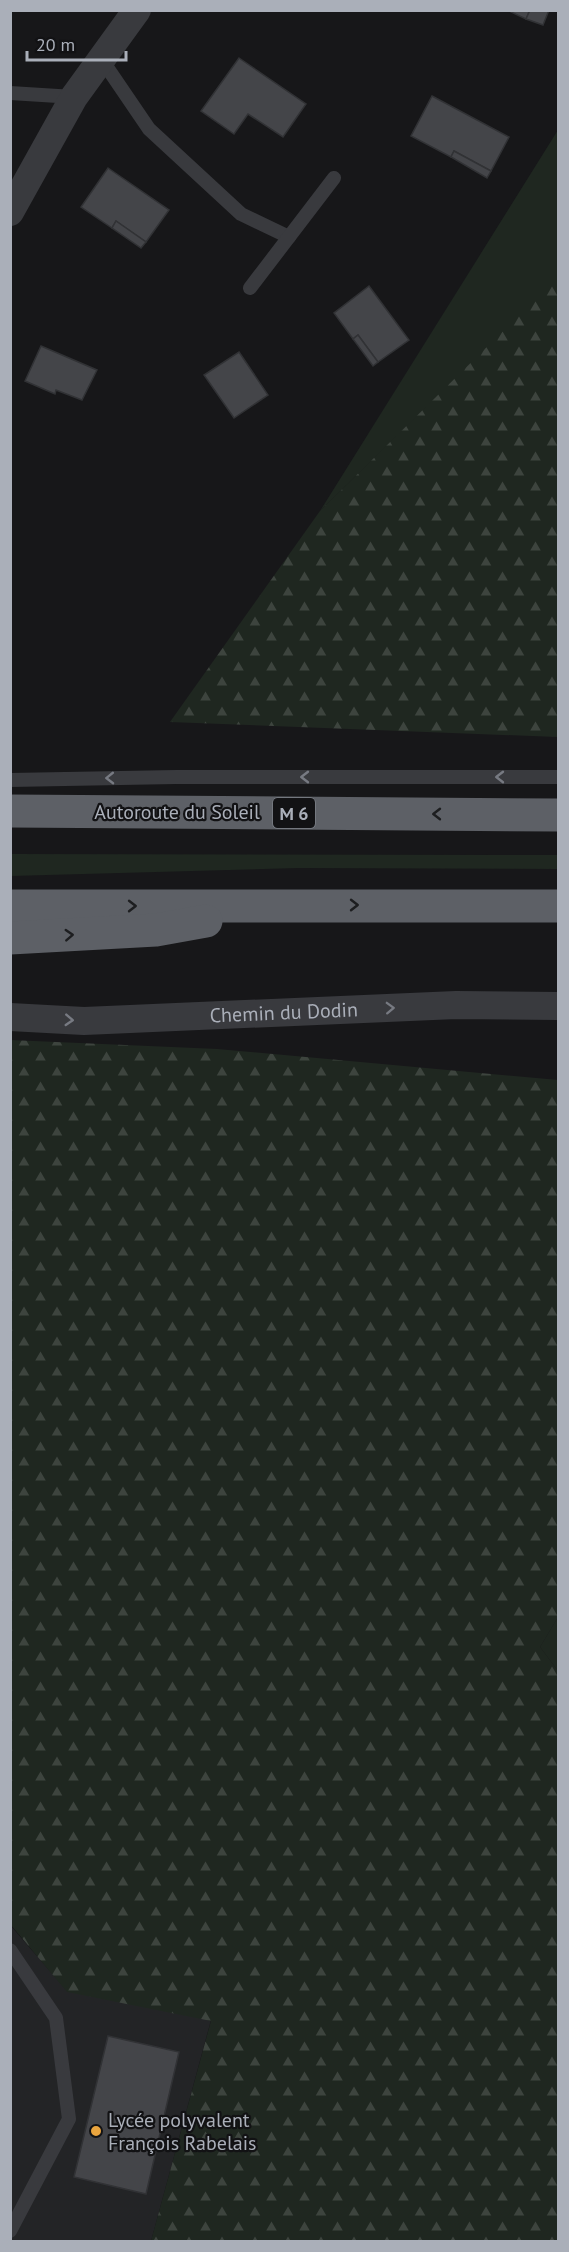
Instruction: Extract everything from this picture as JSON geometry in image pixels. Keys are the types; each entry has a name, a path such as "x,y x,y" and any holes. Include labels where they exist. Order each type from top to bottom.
{"highway":[{"name":"Autoroute du Soleil","path":"17,810 558,815"},
{"path":"10,938 156,930 295,905"},
{"path":"10,906 558,906"}],"street":[{"path":"10,212 74,97 137,10"},
{"name":"Chemin du Dodin","path":"10,1017 84,1021 456,1005 558,1006"}],"lane":[{"path":"102,60 149,129 241,213 289,237"},
{"path":"10,93 74,97"},
{"path":"250,288 334,178"},
{"path":"10,780 176,777 558,777"},
{"path":"10,1950 56,2018 69,2119 10,2231"}],"shaded area":[{"name":"Lycée polyvalent François Rabelais","path":"10,1925 67,1991 211,2020 151,2241 11,2241"}],"green space":[{"path":"558,130 558,279 320,511"},
{"path":"558,277 558,737 170,722 320,511"},
{"path":"10,854 558,855 558,869 298,868 11,876"},
{"path":"10,1040 217,1049 558,1080 558,1617 540,1647 558,1671 558,2241 151,2241 211,2021 67,1992 11,1925"},
{"path":"558,1617 558,1671 540,1647"}],"building":[{"path":"507,10 530,10 526,19"},
{"path":"530,10 549,10 543,25 526,19"},
{"path":"239,58 306,104 283,137 248,114 234,134 201,111"},
{"path":"432,96 509,137 491,171 454,151 451,157 411,136"},
{"path":"454,151 491,171 487,178 451,157"},
{"path":"108,168 169,210 146,242 116,221 112,228 81,207"},
{"path":"116,221 146,242 141,248 112,228"},
{"path":"369,286 409,340 378,362 358,335 353,339 334,313"},
{"path":"358,335 378,362 373,366 353,339"},
{"path":"41,346 97,370 82,400 56,390 55,394 25,381"},
{"path":"239,352 268,395 234,418 204,375"},
{"path":"108,2036 179,2052 146,2194 74,2177"}],"place":[{"name":"Lycée polyvalent François Rabelais","path":"96,2131"}]}
